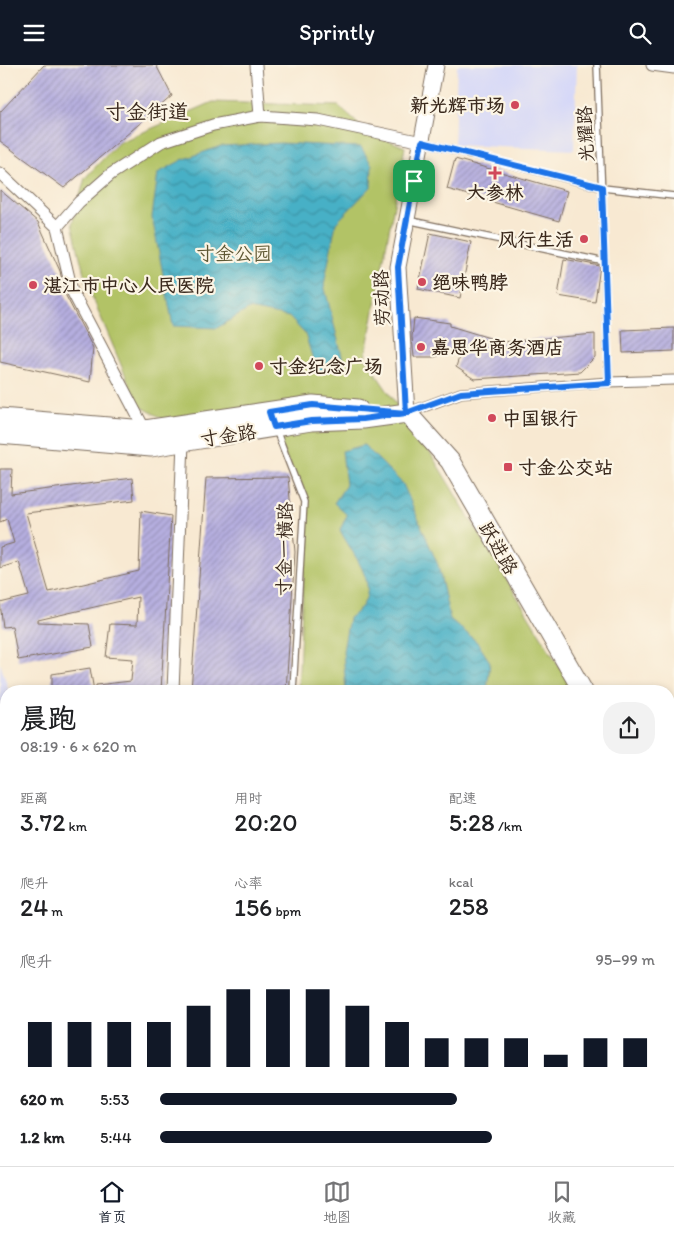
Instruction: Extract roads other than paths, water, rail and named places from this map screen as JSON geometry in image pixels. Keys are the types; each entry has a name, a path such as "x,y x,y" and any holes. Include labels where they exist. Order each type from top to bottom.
{"main road":[{"name":"寸金路","path":"0,418 145,430 272,420 363,419 406,413"},
{"name":"跃进路","path":"406,413 450,461 580,685"},
{"name":"寸金路","path":"0,435 151,447 183,442 272,420"}],"street":[{"path":"256,65 260,116"},
{"name":"劳动路","path":"406,413 398,267 436,65"},
{"path":"652,65 674,68"},
{"path":"57,227 79,202 111,174 160,142 213,125 260,116 318,119 422,142"},
{"path":"0,173 57,227 72,291 145,430"},
{"path":"406,413 461,393 674,380"},
{"path":"173,685 183,442"}],"lane":[{"name":"光耀路","path":"597,65 609,383"},
{"path":"422,142 602,187 674,196"},
{"path":"407,220 605,262"},
{"name":"寸金一横路","path":"272,420 304,502 294,685"}],"water":[{"path":"281,143 361,147 372,165 371,187 336,223 324,285 345,368 317,372 305,334 289,317 249,309 217,328 173,326 152,217 158,173 182,160 221,146"},
{"path":"364,445 403,484 438,565 450,619 477,642 490,662 488,685 346,685 343,651 349,618 360,608 366,597 367,587 360,564 340,530 347,515 334,503 346,485 342,451"}],"place":[{"name":"新光辉市场","path":"515,105"},
{"name":"大参林","path":"495,173"},
{"name":"风行生活","path":"584,239"},
{"name":"绝味鸭脖","path":"422,282"},
{"name":"湛江市中心人民医院","path":"33,285"},
{"name":"嘉思华商务酒店","path":"421,347"},
{"name":"寸金纪念广场","path":"259,366"},
{"name":"中国银行","path":"492,418"},
{"name":"寸金公交站","path":"508,467"}],"district":[{"name":"寸金街道","path":"147,112"}],"park label":[{"name":"寸金公园","path":"234,253"}]}
